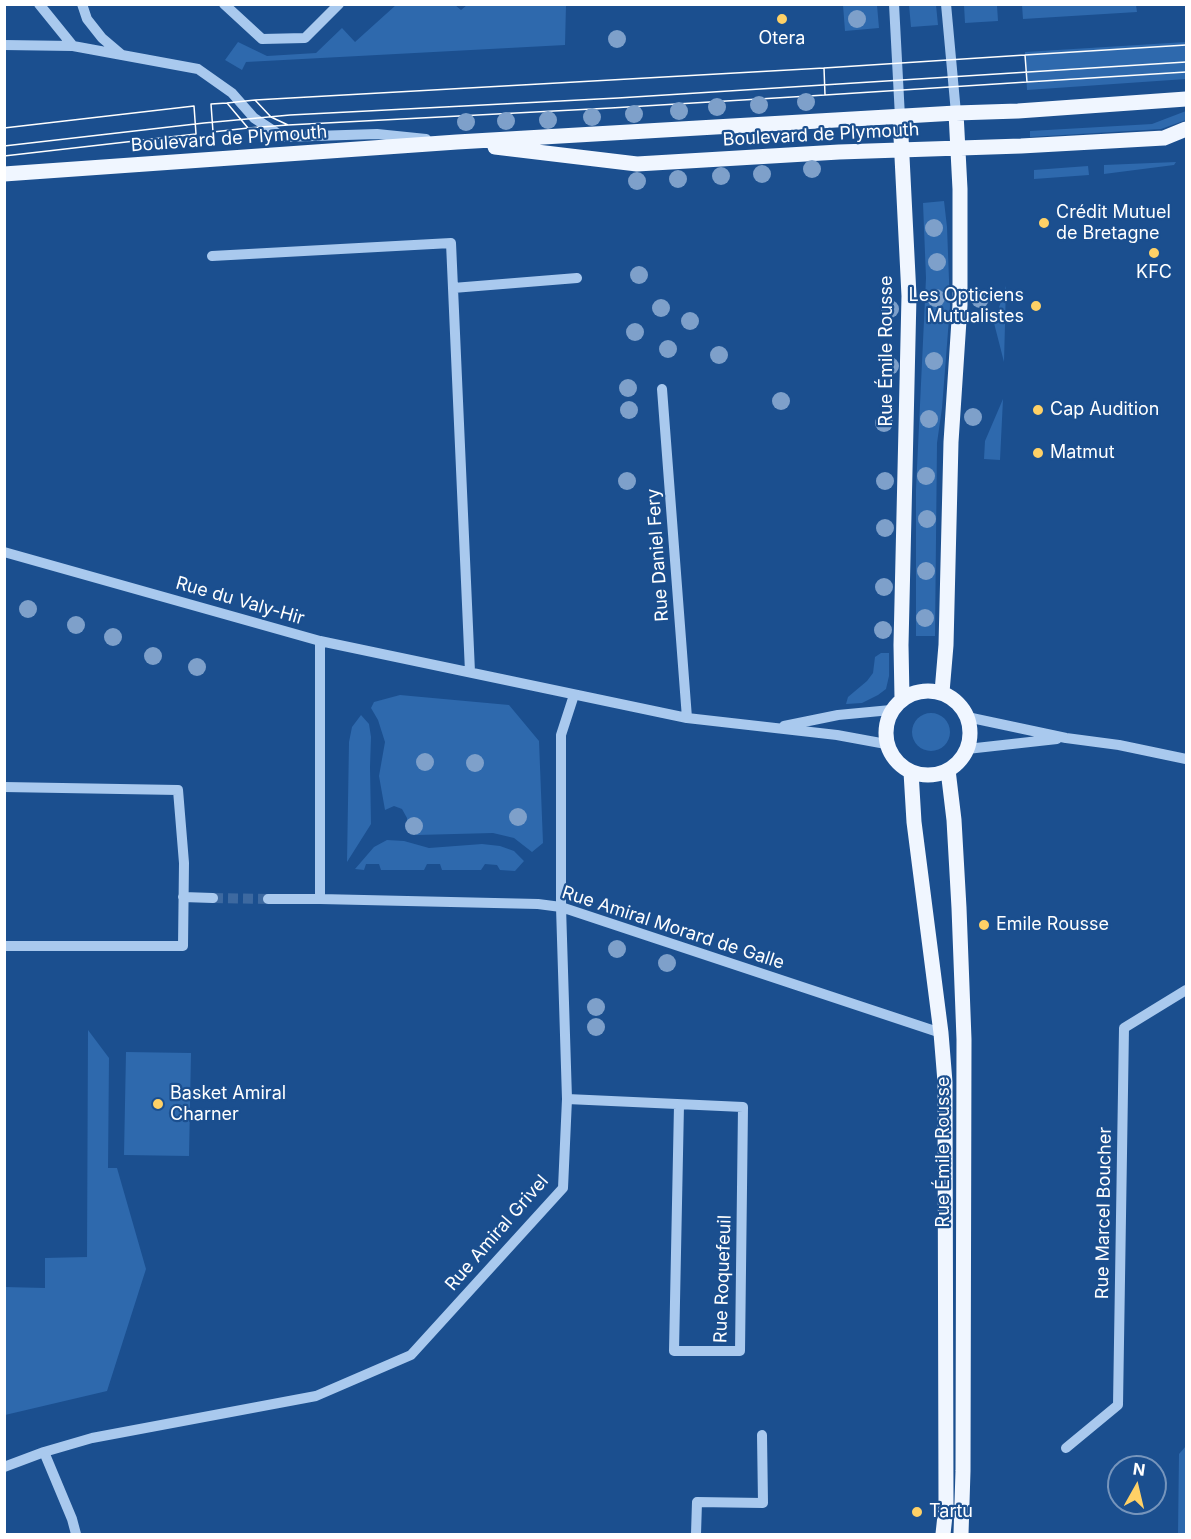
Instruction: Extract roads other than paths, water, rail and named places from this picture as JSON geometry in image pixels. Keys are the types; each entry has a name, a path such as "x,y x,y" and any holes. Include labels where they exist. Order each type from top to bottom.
{"main road":[{"name":"Boulevard de Plymouth","path":"4,174 457,142 1018,111 1186,99"},
{"path":"942,692 946,645 951,442 960,305 957,113"},
{"name":"Rue Émile Rousse","path":"900,117 909,296 901,645 902,698"},
{"name":"Boulevard de Plymouth","path":"457,142 636,164 902,149 958,149 1164,138 1186,129"},
{"path":"921,690 942,692 957,702 968,717 971,733 967,749 960,761 948,770 930,776 911,772 896,761 886,744 885,727 891,710 902,698 921,690"},
{"name":"Rue Émile Rousse","path":"948,770 954,820 964,1039 961,1534"},
{"name":"Rue Émile Rousse","path":"911,772 914,822 941,1033 945,1105 946,1506 944,1534"}],"street":[{"path":"39,4 73,46"},
{"path":"82,4 87,19 102,38 122,55"},
{"path":"224,4 262,39 305,38 339,4"},
{"name":"Rue Émile Rousse","path":"894,4 900,117"},
{"path":"946,4 957,113"},
{"path":"4,45 73,46 198,69 232,93 254,118 283,137 377,134 457,142"},
{"path":"212,256 451,243 470,672"},
{"path":"453,288 577,278"},
{"name":"Rue Daniel Fery","path":"662,389 687,718"},
{"name":"Rue du Valy-Hir","path":"4,552 320,641 687,718 775,727 886,744"},
{"path":"320,641 320,899"},
{"name":"Rue Amiral Grivel","path":"4,1467 92,1438 316,1396 411,1355 563,1188 567,1099 561,907 561,735 574,695"},
{"name":"Rue du Valy-Hir","path":"775,727 891,710"},
{"path":"968,717 1066,738 1119,745 1186,759"},
{"path":"967,749 1066,738"},
{"path":"4,787 178,790 184,863 183,946 4,946"},
{"path":"183,897 213,898"},
{"name":"Rue Amiral Morard de Galle","path":"268,899 538,904 561,907 941,1033"},
{"name":"Rue Marcel Boucher","path":"1066,1448 1118,1405 1124,1028 1186,990"},
{"name":"Rue Roquefeuil","path":"567,1099 743,1107 740,1351 674,1350 679,1105"},
{"path":"696,1534 697,1502 763,1503 762,1435"},
{"path":"44,1452 76,1534"}],"tunnel":[{"path":"213,898 268,899"}],"tram line":[{"path":"1186,45 1025,55 1027,82 1186,72"},
{"path":"1025,55 1027,82 825,95 824,68 1025,55"},
{"path":"4,146 290,115 618,98 1186,62"},
{"path":"824,68 825,95 611,108 288,125 271,117 255,100 824,68"},
{"path":"255,100 271,117 288,125 248,128 227,103 255,100"},
{"path":"227,103 248,128 213,132 211,104 227,103"},
{"path":"4,128 194,106 196,134 4,156"}],"place":[{"name":"Otera","path":"782,19"},
{"name":"Crédit Mutuel de Bretagne","path":"1044,223"},
{"name":"KFC","path":"1154,253"},
{"name":"Les Opticiens Mutualistes","path":"1036,306"},
{"name":"Cap Audition","path":"1038,410"},
{"name":"Matmut","path":"1038,453"},
{"name":"Emile Rousse","path":"984,925"},
{"name":"Basket Amiral Charner","path":"158,1104"},
{"name":"Tartu","path":"917,1512"}]}
